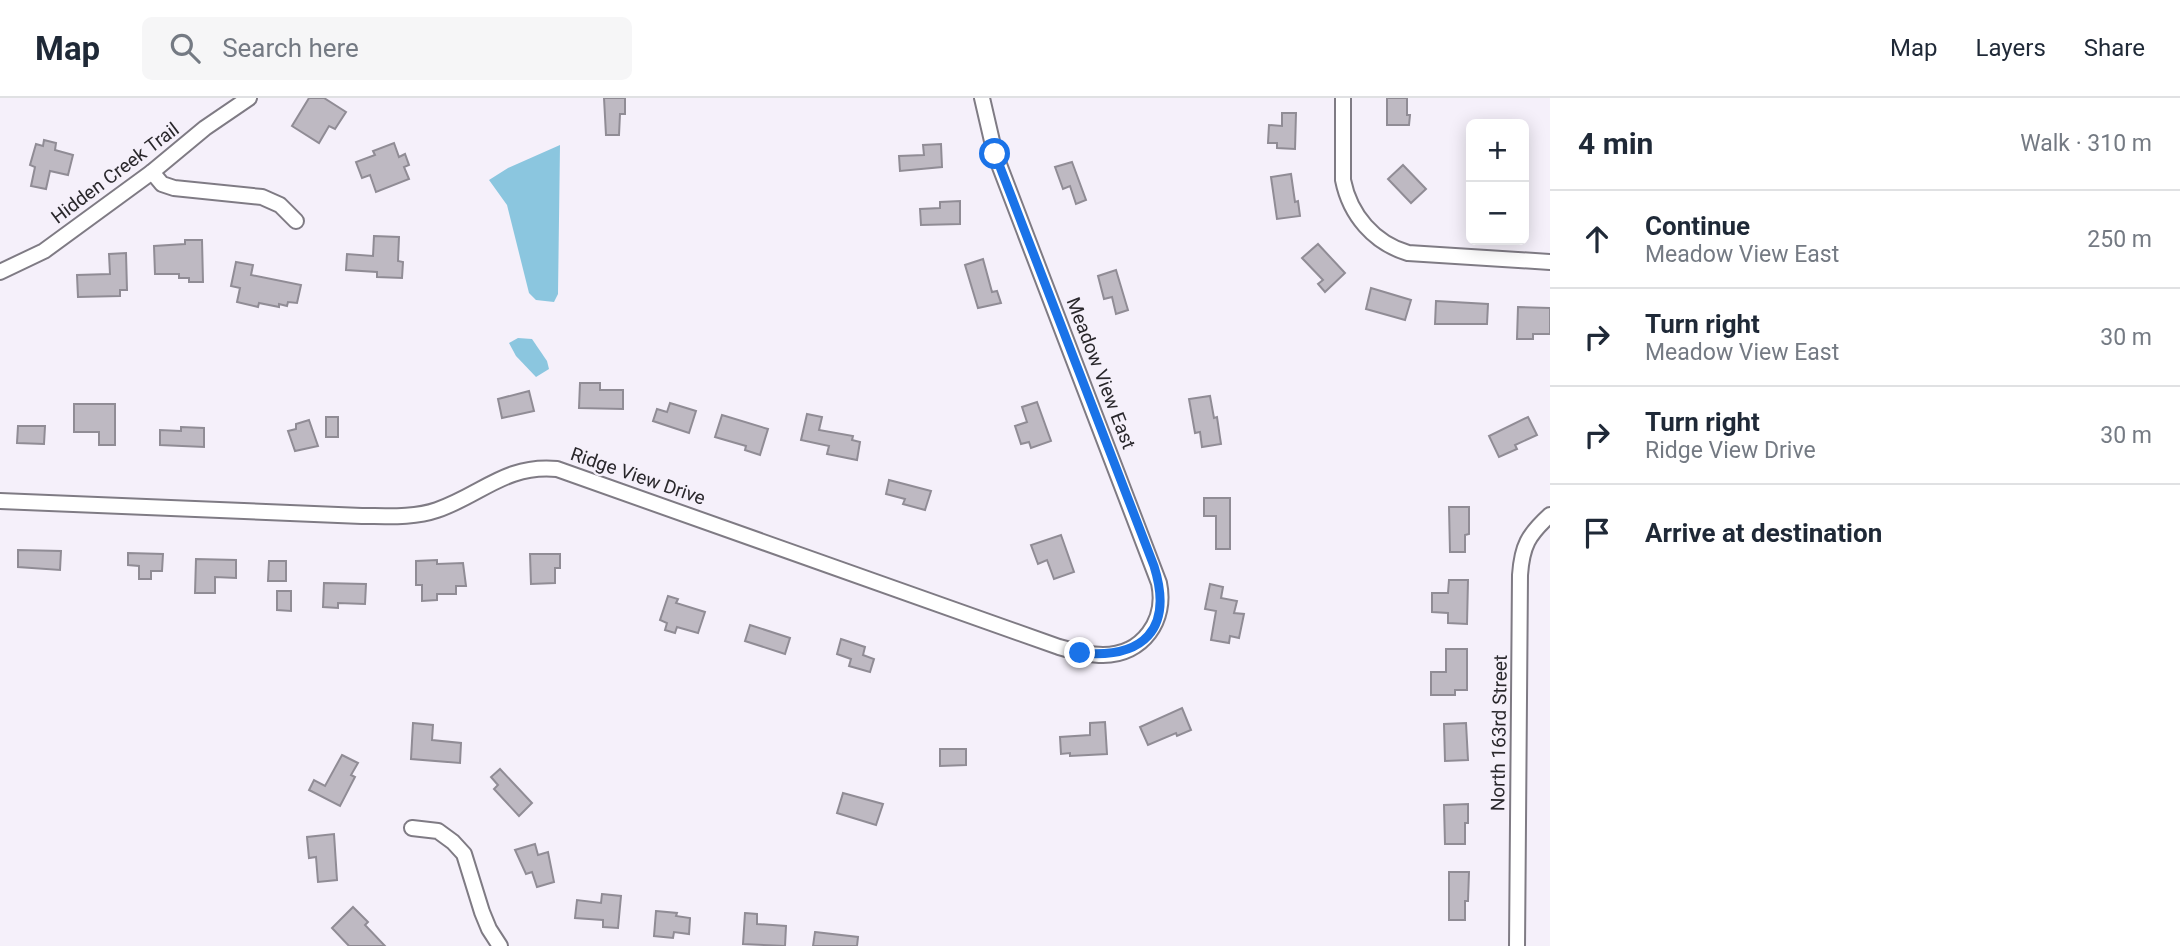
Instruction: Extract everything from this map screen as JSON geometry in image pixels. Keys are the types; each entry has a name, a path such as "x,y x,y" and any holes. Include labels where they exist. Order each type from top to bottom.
{"street":[{"name":"Hidden Creek Trail","path":"0,272 44,251 152,172 205,128 250,98"},
{"name":"Meadow View East","path":"982,98 995,154 1159,583 1161,607 1157,620 1146,637 1125,651"},
{"path":"1343,98 1345,191 1353,211 1392,249 1408,253 1550,262"},
{"path":"152,172 162,184 174,188 262,197 280,205 296,221"},
{"name":"Ridge View Drive","path":"0,501 362,516 416,514 450,505 508,474 526,469 557,469 1059,647 1080,653 1104,655 1125,651"},
{"name":"North 163rd Street","path":"1517,946 1520,575 1524,547 1539,525 1550,515"},
{"path":"412,828 438,831 464,854 482,912 500,946"}],"water":[{"path":"560,145 558,294 554,302 536,300 529,293 507,205 489,180 508,168"},
{"path":"518,338 532,339 547,361 549,369 536,377 516,356 509,343"}],"building":[{"path":"309,98 324,98 346,112 335,129 329,126 319,143 292,126"},
{"path":"604,98 625,98 625,114 620,114 619,135 606,135"},
{"path":"1387,98 1407,98 1409,125 1387,125"},
{"path":"1282,113 1296,113 1295,149 1277,148 1277,143 1268,143 1269,125 1282,126"},
{"path":"44,140 56,143 55,150 73,155 68,175 50,171 46,189 31,186 35,167 30,165 36,144 43,146"},
{"path":"394,143 399,157 405,154 409,165 404,167 409,179 376,192 370,175 362,178 356,162 375,155 373,151"},
{"path":"941,144 942,167 900,171 899,156 924,155 923,145"},
{"path":"1072,162 1086,200 1076,204 1070,186 1063,189 1055,167"},
{"path":"1403,165 1426,189 1411,203 1388,179"},
{"path":"1291,174 1300,216 1277,219 1271,177"},
{"path":"960,201 960,224 921,225 920,209 940,208 940,202"},
{"path":"374,236 399,237 398,261 403,262 402,278 377,277 377,272 346,270 347,254 373,256"},
{"path":"185,240 202,240 203,282 189,282 189,278 179,278 179,274 155,274 154,246 185,244"},
{"path":"1318,244 1345,273 1325,292 1318,284 1323,280 1302,258"},
{"path":"126,253 127,290 120,290 120,296 78,297 77,275 110,274 109,254"},
{"path":"983,259 992,292 997,291 1001,303 978,308 965,265"},
{"path":"236,262 253,265 251,275 301,285 297,303 288,302 287,306 279,304 279,307 259,303 258,307 237,302 240,288 231,286"},
{"path":"1116,270 1128,310 1116,314 1112,297 1104,299 1098,276"},
{"path":"1371,288 1411,300 1405,320 1366,309"},
{"path":"1436,301 1488,304 1487,324 1435,324"},
{"path":"1518,307 1550,308 1550,334 1533,334 1533,339 1517,339"},
{"path":"580,383 600,383 600,390 623,390 623,409 579,408"},
{"path":"529,391 534,411 502,418 498,399"},
{"path":"1210,396 1214,418 1217,417 1221,444 1202,447 1200,432 1195,433 1189,399"},
{"path":"1037,402 1051,441 1031,448 1029,442 1021,444 1015,426 1027,422 1022,407"},
{"path":"670,403 696,411 689,433 653,421 657,409 667,412"},
{"path":"74,404 115,404 115,445 99,445 99,432 74,432"},
{"path":"807,414 822,417 819,430 853,436 852,440 860,442 857,460 827,454 829,446 801,440"},
{"path":"722,415 768,429 760,455 745,450 746,446 715,437"},
{"path":"326,417 338,417 338,437 326,437"},
{"path":"1528,417 1537,435 1515,445 1517,449 1499,457 1489,436"},
{"path":"309,420 318,446 295,451 288,431 296,429 296,424"},
{"path":"18,426 45,426 44,444 17,443"},
{"path":"181,427 204,428 204,447 160,445 160,430 181,431"},
{"path":"889,480 931,491 925,510 903,504 905,499 886,494"},
{"path":"1204,498 1230,498 1230,549 1216,549 1216,516 1204,516"},
{"path":"1449,507 1469,507 1469,534 1465,535 1465,552 1450,552"},
{"path":"1061,535 1074,572 1054,579 1047,560 1038,564 1031,545"},
{"path":"18,550 61,551 60,570 18,567"},
{"path":"128,553 163,554 162,571 151,571 151,579 139,579 139,566 128,565"},
{"path":"530,554 560,554 560,568 555,568 555,583 531,584"},
{"path":"196,559 236,560 236,578 215,577 215,593 195,593"},
{"path":"437,560 437,564 463,563 466,586 456,586 456,594 437,594 437,600 422,601 422,585 416,585 416,561"},
{"path":"269,561 286,561 286,581 268,581"},
{"path":"1449,580 1468,580 1467,624 1448,623 1448,613 1432,612 1432,593 1448,593"},
{"path":"324,583 366,584 365,604 338,603 338,608 323,607"},
{"path":"1210,584 1223,587 1221,598 1237,601 1234,613 1244,614 1239,638 1230,636 1229,643 1211,640 1216,611 1205,609"},
{"path":"277,591 291,591 291,611 277,610"},
{"path":"668,596 678,599 676,603 705,612 698,633 677,627 675,633 665,630 667,623 660,620"},
{"path":"750,625 790,638 785,654 745,641"},
{"path":"841,639 865,647 863,655 874,659 870,672 849,666 851,659 837,654"},
{"path":"1446,649 1467,649 1467,690 1455,690 1455,695 1431,695 1431,672 1446,672"},
{"path":"1182,708 1191,730 1177,736 1176,733 1148,745 1140,727"},
{"path":"1105,722 1107,754 1061,754 1060,737 1090,735 1090,723"},
{"path":"413,723 433,725 432,740 461,743 460,763 411,759"},
{"path":"1466,723 1468,760 1445,761 1444,724"},
{"path":"940,749 966,749 966,765 940,766"},
{"path":"342,755 358,763 351,775 355,777 340,806 309,790 314,780 325,786"},
{"path":"500,769 532,803 519,816 494,789 498,785 491,777"},
{"path":"843,793 883,804 876,825 837,813"},
{"path":"1468,804 1465,844 1445,844 1444,805"},
{"path":"334,834 337,880 318,882 316,857 309,858 307,837"},
{"path":"535,844 538,855 548,852 554,882 537,887 532,872 526,874 515,850"},
{"path":"1449,872 1469,872 1465,920 1449,920"},
{"path":"602,894 621,896 618,928 603,927 603,920 575,918 577,900 601,903"},
{"path":"353,907 368,922 365,925 385,946 349,946 332,928"},
{"path":"656,911 677,913 676,916 690,918 689,934 674,932 673,938 654,936"},
{"path":"745,913 757,914 757,924 786,926 785,946 743,944"},
{"path":"815,932 858,937 857,946 813,946"}],"route":[{"path":"995,154 1154,566 1161,593 1157,620 1146,637 1136,646 1115,654 1080,653"}]}
